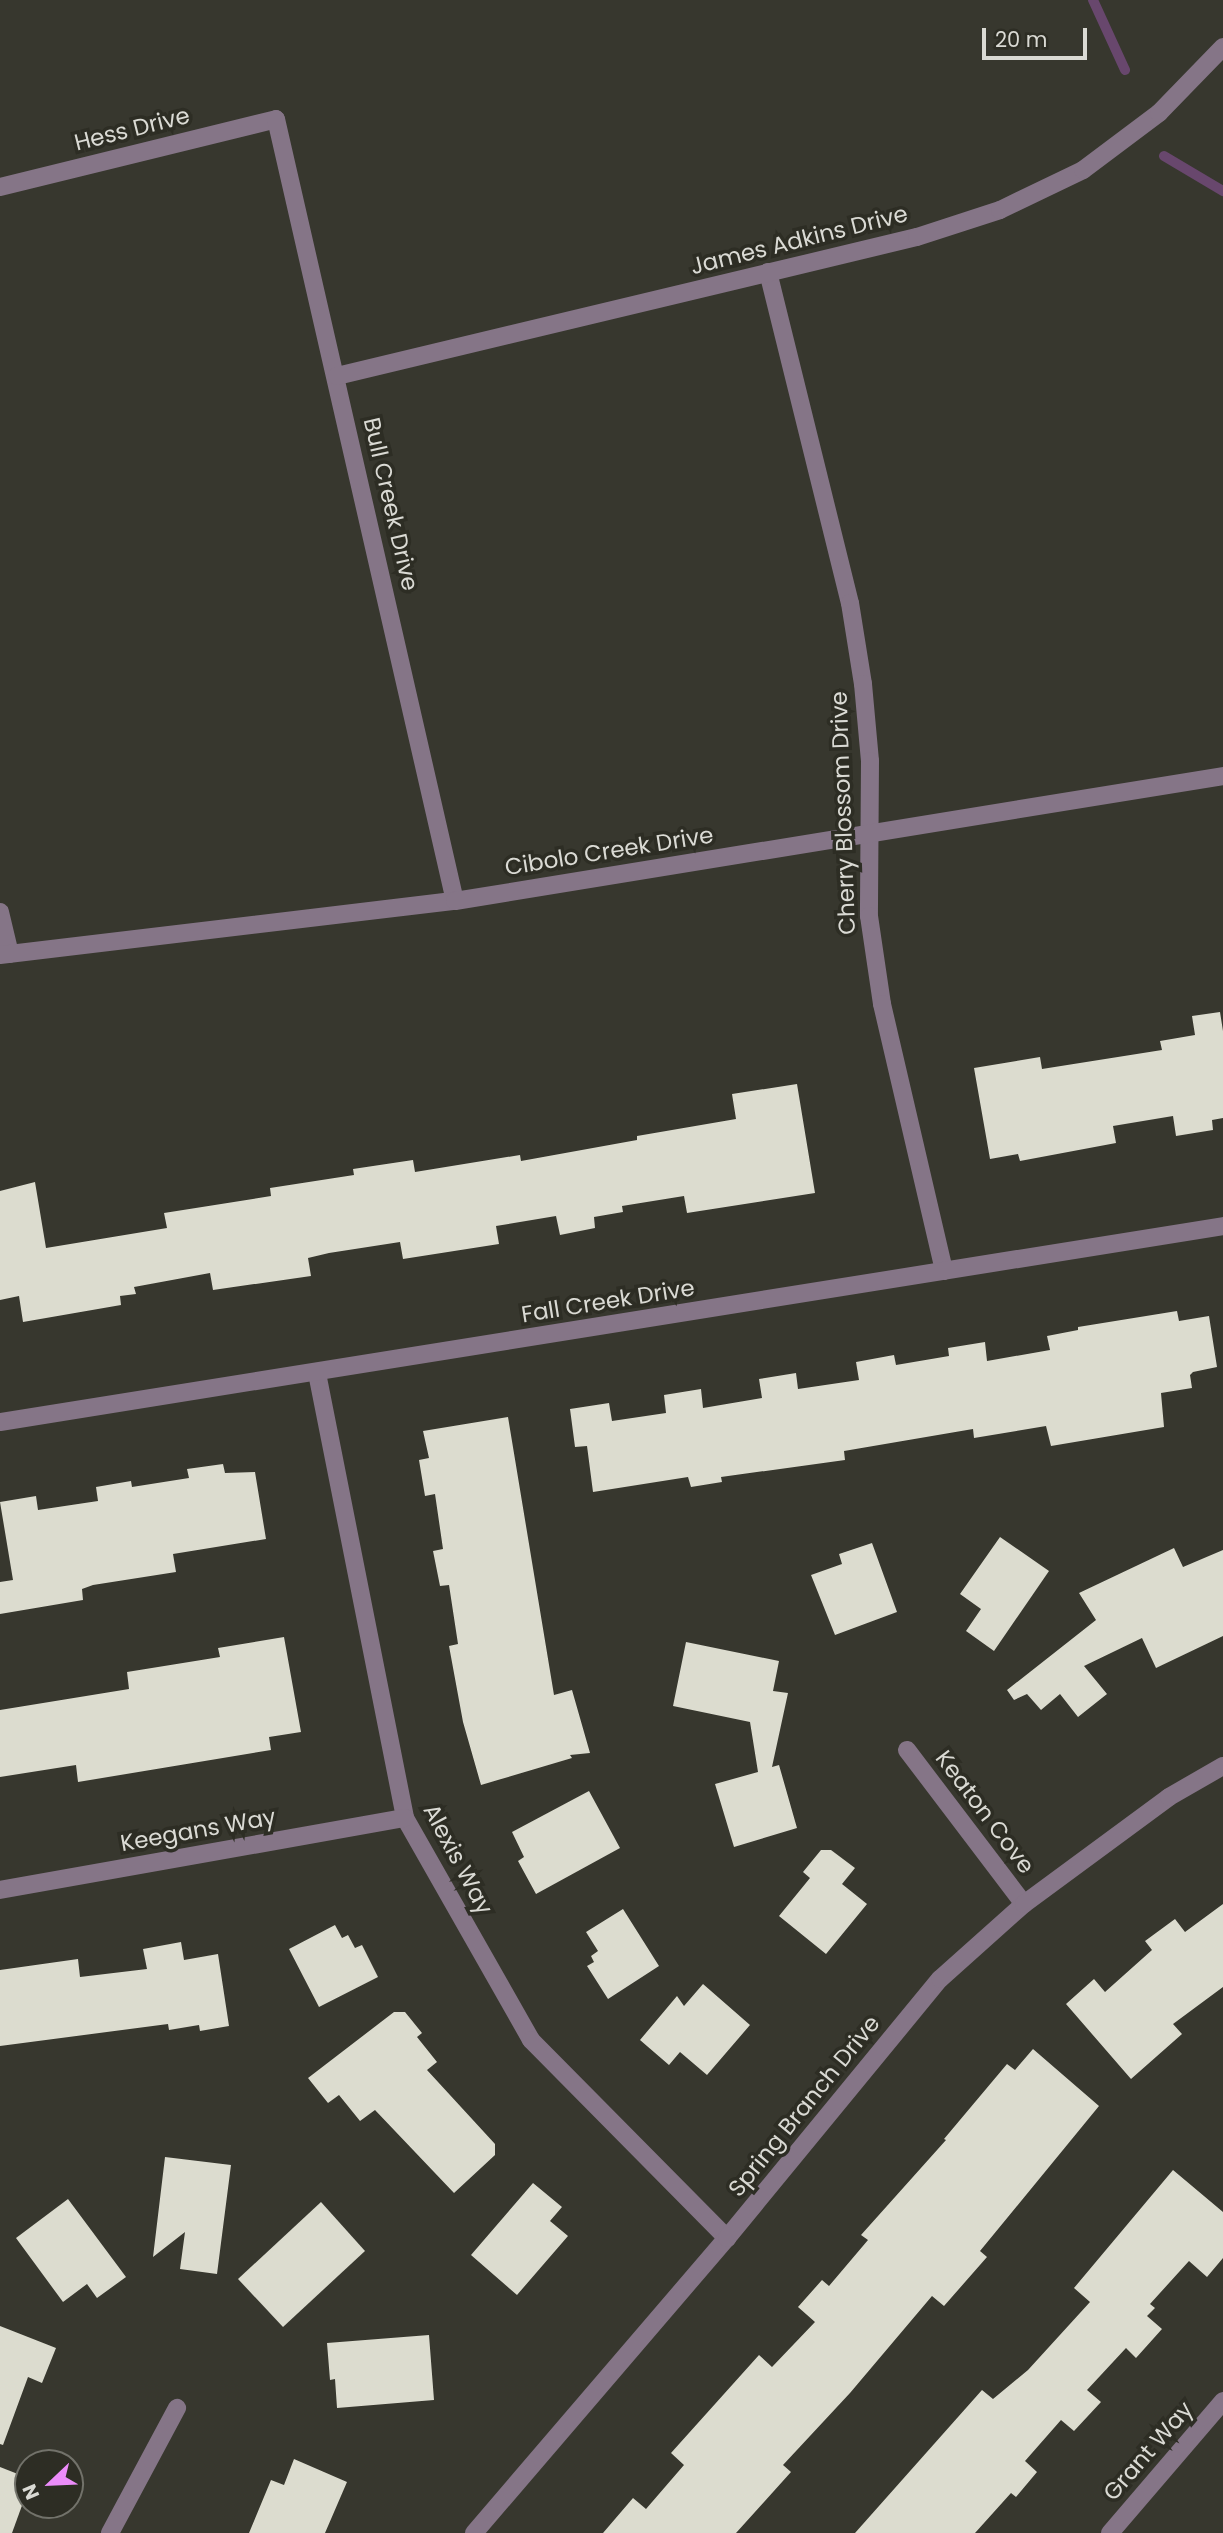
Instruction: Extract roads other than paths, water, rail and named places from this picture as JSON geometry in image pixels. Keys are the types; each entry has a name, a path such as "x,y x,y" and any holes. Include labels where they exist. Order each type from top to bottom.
{"street":[{"name":"James Adkins Drive","path":"337,376 917,237 1000,210 1083,170 1159,113 1223,47"},
{"name":"Hess Drive","path":"0,187 276,119"},
{"name":"Bull Creek Drive","path":"276,119 337,376 455,901"},
{"name":"Cherry Blossom Drive","path":"768,272 850,603 869,748 869,916 882,1004 944,1271"},
{"name":"Cibolo Creek Drive","path":"5,955 455,901 1223,776"},
{"path":"0,912 5,955"},
{"name":"Fall Creek Drive","path":"0,1422 1223,1226"},
{"name":"Alexis Way","path":"317,1373 405,1818 531,2040 727,2238"},
{"name":"Keaton Cove","path":"907,1750 1024,1904"},
{"name":"Spring Branch Drive","path":"474,2533 727,2238 940,1979 1024,1904 1169,1797 1223,1766"},
{"name":"Keegans Way","path":"0,1890 405,1818"},
{"name":"Grant Way","path":"1110,2533 1223,2401"},
{"path":"110,2533 177,2408"}],"waterway":[{"path":"1093,0 1125,70"},
{"path":"1164,156 1223,191"}]}
